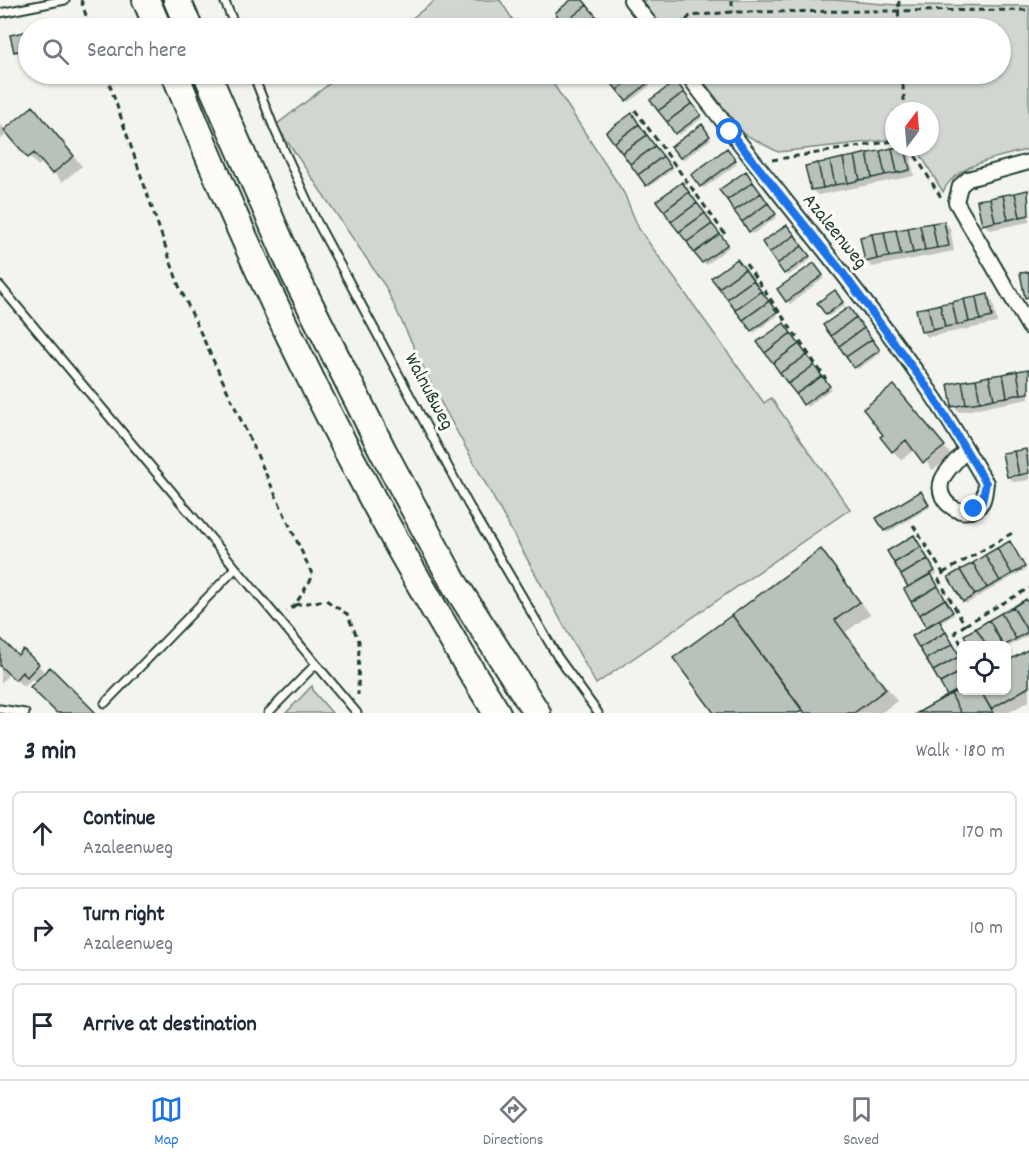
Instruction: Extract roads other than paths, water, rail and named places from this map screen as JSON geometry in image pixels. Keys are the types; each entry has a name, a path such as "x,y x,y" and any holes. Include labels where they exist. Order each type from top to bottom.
{"highway":[{"path":"146,0 154,18"},
{"path":"177,0 185,18"},
{"path":"180,84 261,274 359,469 497,713"},
{"path":"211,84 295,275 383,451 454,583 537,713"}],"street":[{"path":"631,0 645,18"},
{"name":"Azaleenweg","path":"694,84 753,163 843,273 932,394 966,450 986,483 982,502 974,509 957,511 946,505 941,495 942,480 966,450"},
{"path":"1029,162 968,179 960,186 956,202 1029,327"}],"lane":[{"path":"0,13 65,0"},
{"path":"224,0 232,18"},
{"name":"Walnußweg","path":"257,84 274,128 316,220 468,504 557,656 598,713"},
{"path":"0,286 357,713"},
{"path":"105,703 236,569"},
{"path":"268,713 315,665"},
{"path":"0,709 25,713"}]}
